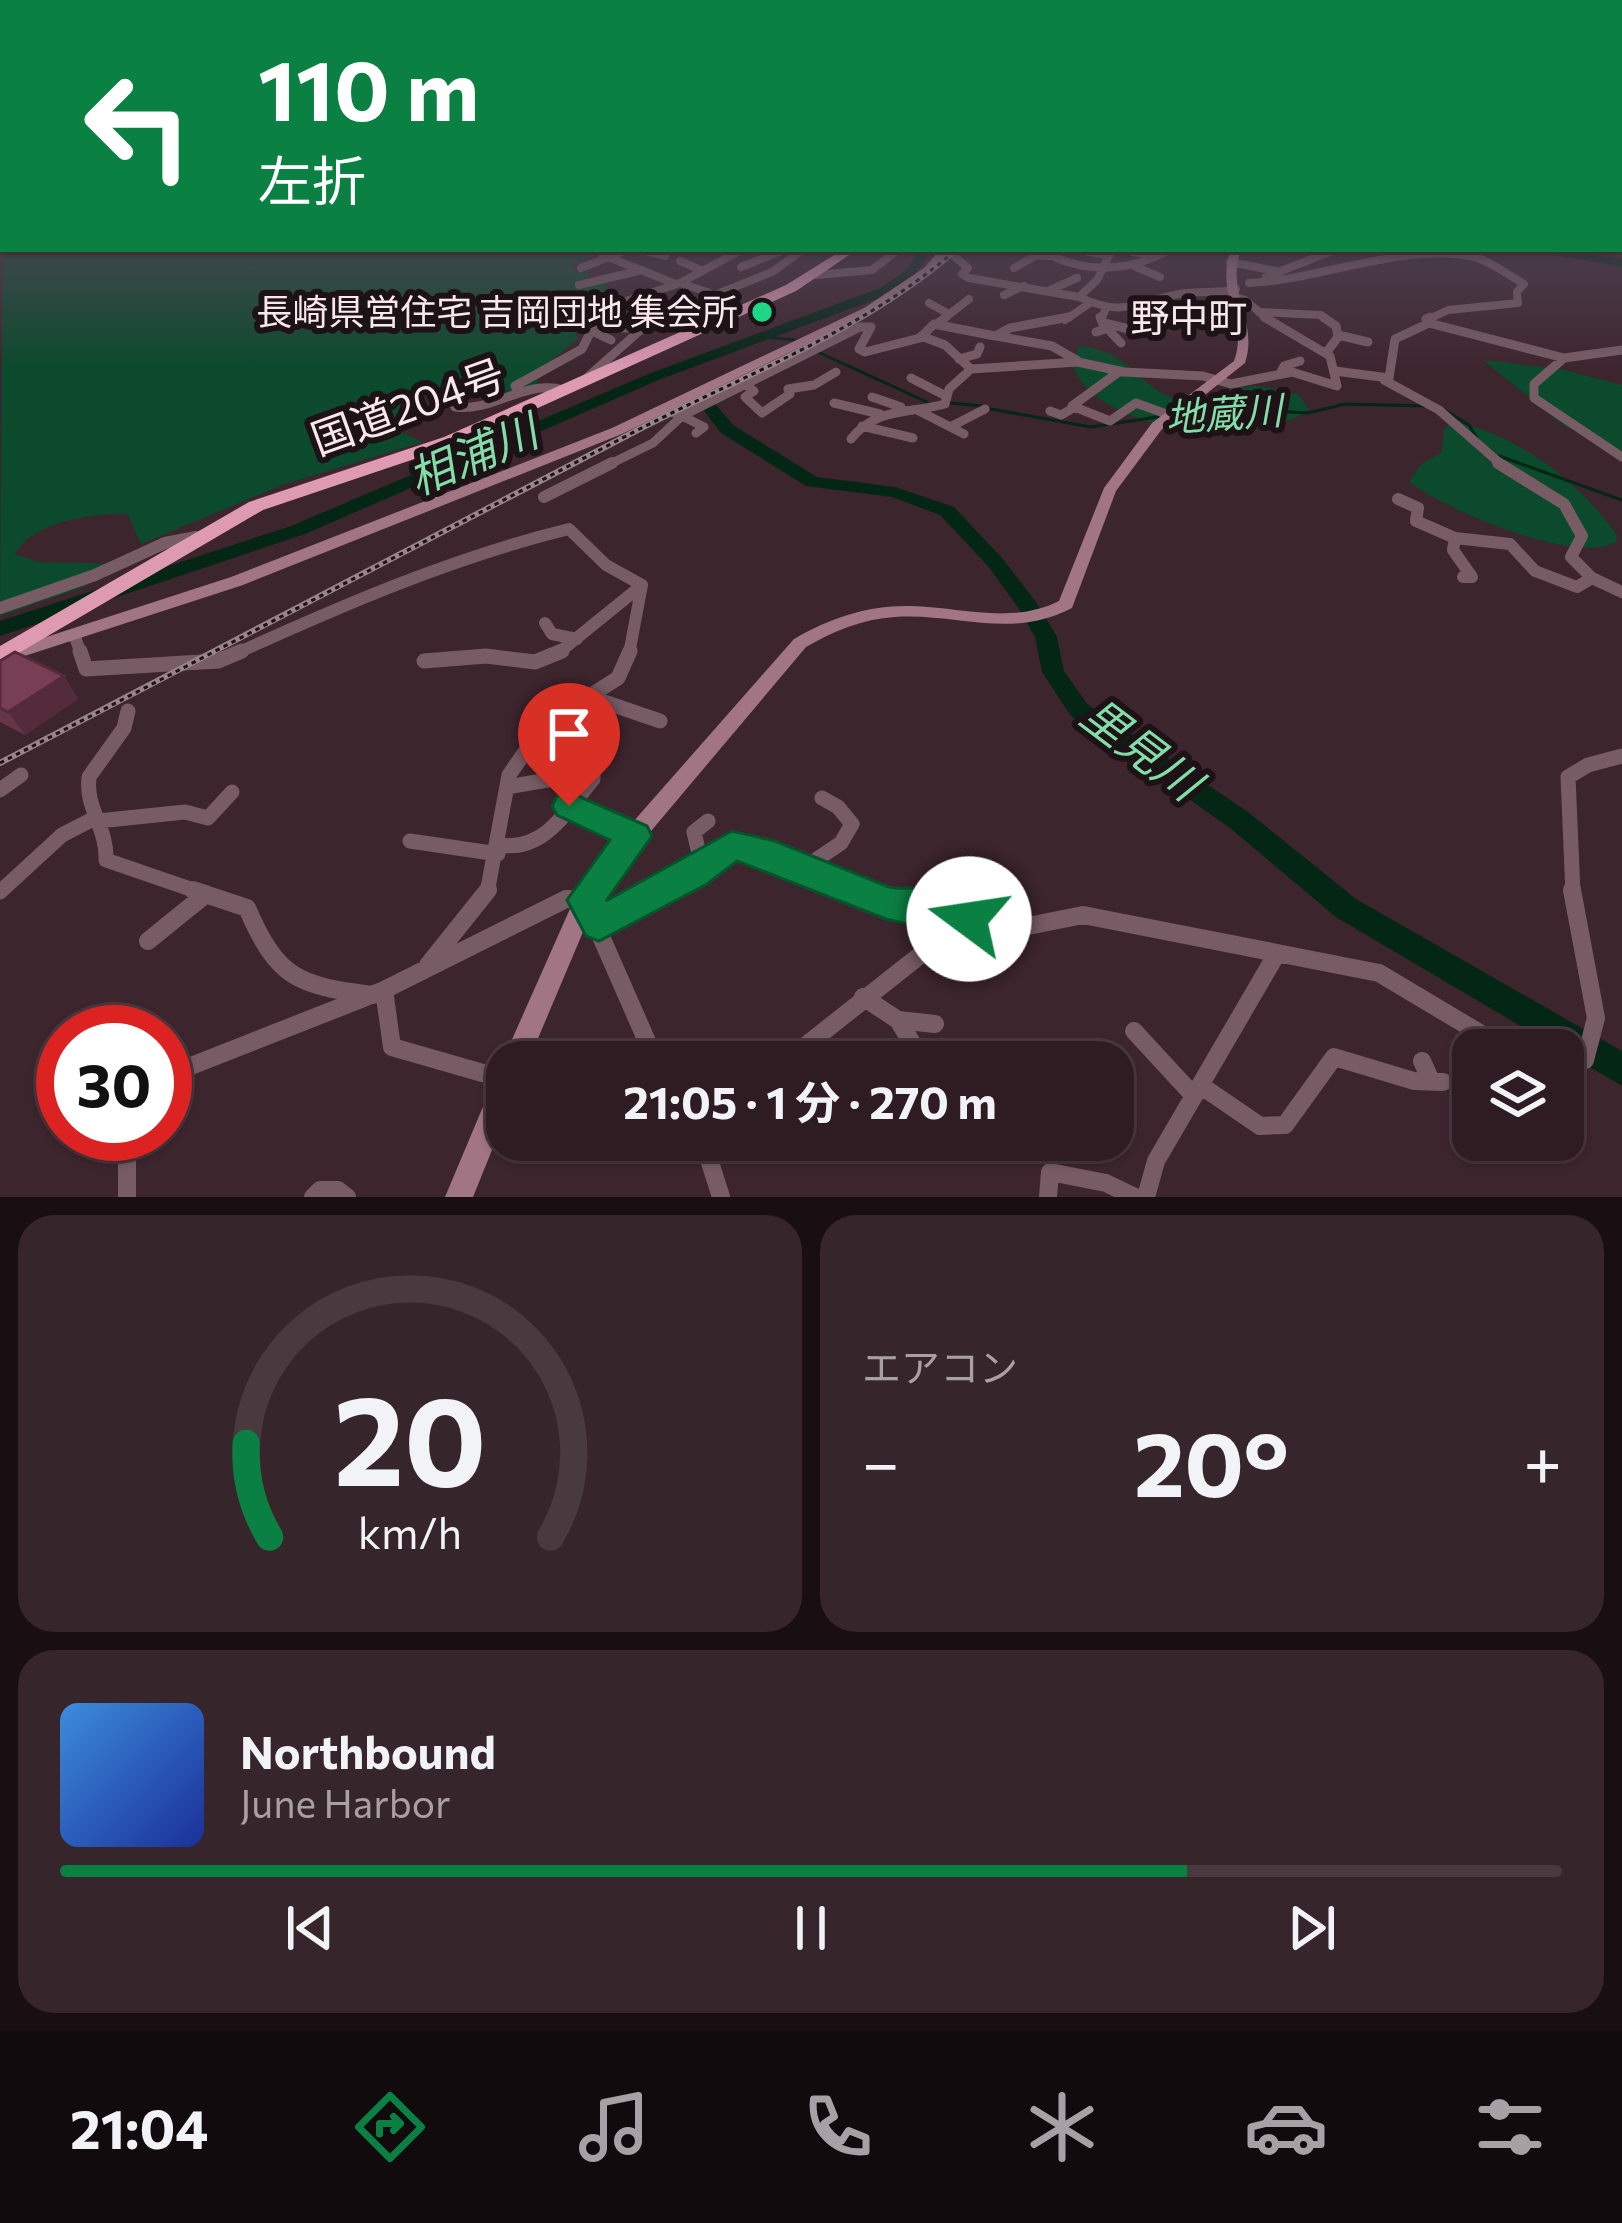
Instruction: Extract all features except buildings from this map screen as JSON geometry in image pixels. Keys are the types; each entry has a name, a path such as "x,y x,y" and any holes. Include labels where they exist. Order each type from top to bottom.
{"highway":[{"name":"国道204号","path":"0,657 176,549 256,506 450,441 813,277 838,259"}],"street":[{"path":"581,268 600,259"},
{"path":"614,259 651,277 710,293"},
{"path":"520,392 515,386 582,350 598,315 678,284 726,259"},
{"path":"742,267 762,259"},
{"path":"615,343 656,316 772,272 790,259"},
{"path":"772,272 813,277 872,270 886,259"},
{"path":"0,657 75,637 287,562 578,447 889,298 937,259"},
{"path":"937,323 1052,346 1078,362 1120,371 1241,385 1292,372 1335,388 1335,370 1325,353 1256,313 1245,299 1229,294 1176,295 1127,313 1079,297 964,277 968,268 955,259"},
{"path":"1014,268 1029,259"},
{"path":"1055,259 1104,267 1137,266 1152,259"},
{"path":"1079,297 1108,259"},
{"path":"1156,259 1166,264"},
{"path":"524,1041 585,900 800,643 828,625 887,611 1046,616 1066,604 1109,491 1168,415 1217,380 1245,352 1244,331 1229,294 1233,259"},
{"path":"1243,259 1278,272"},
{"path":"1229,294 1312,259"},
{"path":"1250,283 1294,281 1365,263 1410,259"},
{"path":"1429,323 1426,319 1442,308 1494,311 1518,303 1516,292 1524,284 1483,259"},
{"path":"680,260 704,271"},
{"path":"1137,266 1136,270 1160,277"},
{"path":"579,285 643,270"},
{"path":"1010,283 1027,274"},
{"path":"1049,291 1072,279"},
{"path":"976,287 989,282"},
{"path":"1004,296 1024,286"},
{"path":"921,336 967,301 953,296"},
{"path":"929,303 947,313"},
{"path":"995,336 1010,328 1073,317 1090,303"},
{"path":"1106,308 1100,317 1102,327 1121,344"},
{"path":"1256,313 1321,315 1336,326 1337,335 1325,353"},
{"path":"575,323 615,343"},
{"path":"1384,380 1389,378 1395,339 1429,323 1564,358 1622,350"},
{"path":"582,382 629,327 616,328"},
{"path":"544,497 653,443 682,416 742,382 860,328 871,327 859,349 865,352 932,337 971,369 1078,362"},
{"path":"1102,327 1129,328"},
{"path":"1337,335 1369,341"},
{"path":"959,359 977,354 980,347"},
{"path":"1564,358 1534,384 1534,398 1622,457"},
{"path":"1279,375 1284,366 1300,361"},
{"path":"1157,374 1162,362"},
{"path":"851,439 880,414 904,407 941,407 971,369"},
{"path":"1335,370 1384,380 1439,410 1498,463 1564,504 1582,536 1571,557 1592,578 1622,592"},
{"path":"1050,411 1061,415 1120,371"},
{"path":"788,389 814,385 836,374"},
{"path":"788,389 803,376"},
{"path":"911,378 946,397"},
{"path":"742,382 754,391 745,397 762,415 790,394 788,389"},
{"path":"465,386 453,402 474,411 545,383 564,390"},
{"path":"872,397 964,434"},
{"path":"1078,400 1110,421 1136,403 1168,415"},
{"path":"834,403 880,414"},
{"path":"663,409 704,427 701,432"},
{"path":"952,426 985,409"},
{"path":"862,426 913,438"},
{"path":"1398,499 1418,508 1417,521 1455,538 1495,539 1521,551 1548,580 1577,587 1592,578"},
{"path":"1490,525 1495,539"},
{"path":"75,637 86,669 218,662 317,614 524,540 569,529 606,565 642,585"},
{"path":"0,608 95,575 165,543 197,537"},
{"path":"1455,538 1453,550 1472,578 1462,577"},
{"path":"424,661 454,665 476,657 512,656 536,662 558,654 591,626 612,617 642,585"},
{"path":"423,971 488,892 509,775 544,725 618,678 627,664 642,585"},
{"path":"545,622 552,634 577,639"},
{"path":"587,696 660,721"},
{"path":"128,711 123,735 91,767 88,795 107,833 106,860 247,908 266,953 289,978 310,987 378,993"},
{"path":"1584,1060 1596,1018 1569,871 1565,787 1568,777 1588,765 1622,756"},
{"path":"410,841 517,851 532,846 593,779 593,772 507,787"},
{"path":"0,790 21,775"},
{"path":"0,892 62,835 97,819 185,812 208,818 232,792"},
{"path":"804,868 841,843 852,824 838,807 822,798"},
{"path":"569,806 634,836"},
{"path":"702,866 694,832 708,820"},
{"path":"599,924 732,845 886,902 908,908 941,903 970,912 953,939"},
{"path":"148,941 185,919 206,894"},
{"path":"585,900 647,1041"},
{"path":"192,1067 378,993 550,903 585,900"},
{"path":"810,1041 933,945 1083,915 1379,973 1473,1029"},
{"path":"1146,1197 1156,1161 1276,955"},
{"path":"378,993 392,1047 486,1074"},
{"path":"863,997 898,1020 911,1041"},
{"path":"898,1020 935,1024"},
{"path":"1134,1031 1197,1091 1260,1126 1285,1126 1334,1057 1437,1082 1423,1060"},
{"path":"459,1197 486,1131"},
{"path":"127,1161 127,1197"},
{"path":"710,1161 721,1197"},
{"path":"1048,1197 1050,1172 1082,1183 1105,1181 1136,1197"},
{"path":"313,1197 320,1190 338,1190 347,1197"}],"green space":[{"path":"3,259 587,259 570,267 588,273 589,283 606,282 606,290 630,301 590,313 575,334 578,339 542,368 536,387 519,392 492,390 487,370 423,398 401,432 423,442 282,485 141,544 128,514 82,517 35,534 15,554 37,562 113,564 86,586 0,616"},
{"path":"1080,346 1111,354 1178,400 1196,402 1242,387 1263,387 1298,394 1309,409 1285,422 1253,429 1177,428 1140,419 1108,404 1084,385 1071,360"},
{"path":"1483,360 1560,369 1622,385 1622,453 1563,425"},
{"path":"1451,422 1498,436 1544,462 1585,497 1617,535 1616,542 1571,547 1542,541 1480,519 1409,482 1421,464 1442,452 1444,429"}],"waterway":[{"name":"相浦川","path":"0,629 298,530 656,376 885,291 908,275 920,259"},
{"path":"1594,259 1622,263"},
{"name":"地蔵川","path":"767,337 795,340"},
{"name":"地蔵川","path":"818,352 929,403"},
{"name":"地蔵川","path":"950,403 982,406"},
{"name":"地蔵川","path":"1180,414 1237,409 1308,413 1345,404 1426,406"},
{"name":"里見川","path":"710,408 727,429 812,482 895,492 947,511 995,562 1028,607 1046,637 1053,672 1079,710 1239,820 1346,908 1622,1069"},
{"name":"地蔵川","path":"1441,408 1469,425 1478,440"},
{"name":"地蔵川","path":"991,409 1091,427 1164,416"},
{"name":"地蔵川","path":"1499,456 1622,500"}],"railway":[{"path":"0,763 842,328 944,259"}],"place":[{"name":"長崎県営住宅 吉岡団地 集会所","path":"762,312"}],"district":[{"name":"野中町","path":"1189,318"}],"route":[{"path":"569,806 634,836 585,900 599,924 694,873 732,845 763,852 886,902 908,908 941,903 970,912 969,919"}]}
